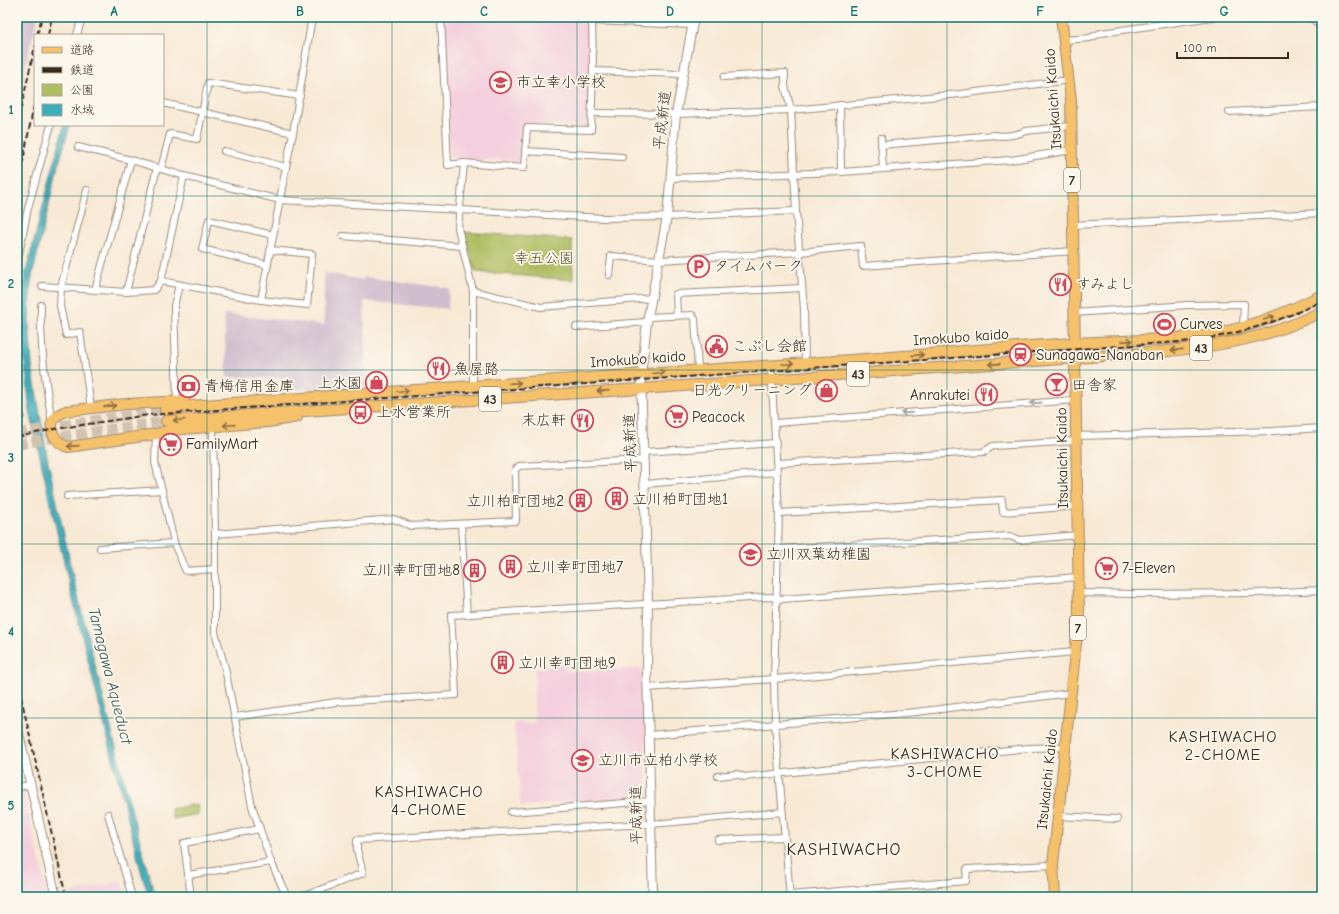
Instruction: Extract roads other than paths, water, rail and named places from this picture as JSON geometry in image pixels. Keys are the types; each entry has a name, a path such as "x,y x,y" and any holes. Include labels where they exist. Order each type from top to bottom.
{"main road":[{"name":"Itsukaichi Kaido","path":"1055,897 1053,865 1079,614 1072,150 1069,80 1061,17"},
{"name":"Imokubo kaido","path":"165,410 189,406 336,397 473,385 641,375 1074,343 1191,337 1213,334 1243,327 1276,316 1322,295"},
{"name":"Imokubo kaido","path":"166,422 1160,352 1225,344 1268,334 1322,311"},
{"path":"336,397 273,394 127,404 66,411 59,414 55,418 52,427 57,441 68,447 156,434 171,430 270,422 339,409"}],"street":[{"path":"77,34 82,17"},
{"path":"261,300 300,96 312,19 294,17"},
{"path":"441,17 448,165 464,163 524,168 527,128 591,130 593,71 592,19 693,21"},
{"path":"1064,40 1090,38 1101,33 1212,17"},
{"path":"1311,17 1322,28"},
{"name":"平成新道","path":"653,897 647,688 648,603 641,375 648,319 667,217 676,114 682,74 693,21"},
{"path":"593,71 682,74"},
{"path":"724,77 785,73 785,86 791,110 805,363"},
{"path":"592,113 676,114 791,110 960,94 1069,80"},
{"path":"126,292 159,169 170,134 196,139 208,83 300,96"},
{"path":"164,103 293,134"},
{"path":"840,105 841,172"},
{"path":"1229,112 1322,107"},
{"path":"17,264 28,208 51,126"},
{"path":"882,145 994,135 999,136 1026,131 1071,126"},
{"path":"881,138 883,169"},
{"path":"78,147 280,200 603,218 667,217 796,211"},
{"path":"670,178 841,172 1011,160 1072,150"},
{"path":"224,151 286,167"},
{"path":"525,151 622,157"},
{"path":"95,290 131,160"},
{"path":"464,163 458,228 473,291 473,385"},
{"path":"42,286 126,292 154,290 160,281 184,176"},
{"path":"88,190 60,287 60,306 66,335 80,332 91,408"},
{"path":"1073,225 1322,213"},
{"path":"268,265 202,249 209,220 273,236"},
{"path":"343,236 462,246"},
{"path":"609,275 611,256 659,260 799,252 861,246 863,266 1073,251"},
{"path":"160,281 261,300 307,305 312,254 271,250"},
{"path":"177,401 174,306 179,285"},
{"path":"677,315 676,294 802,288"},
{"path":"473,291 541,307 652,298"},
{"path":"1074,313 1188,305 1244,304 1243,327"},
{"path":"41,305 40,335 51,417"},
{"path":"576,326 677,315 692,315 695,319 698,370"},
{"path":"771,365 779,513 774,724 790,896 966,881 967,869 1053,865"},
{"path":"775,423 1075,400"},
{"path":"17,405 21,416"},
{"path":"213,427 215,632 235,717 252,806 271,862 287,897"},
{"path":"777,463 983,452 993,446 1076,439 1322,428"},
{"path":"156,434 155,462 174,543 186,571 214,569"},
{"path":"215,534 394,519 411,526 516,522 515,470 519,466 776,443"},
{"path":"645,484 777,472"},
{"path":"66,496 162,490"},
{"path":"779,513 1002,500 1003,512 1078,506"},
{"path":"461,524 467,614"},
{"path":"778,549 1010,536 1020,540 1078,535"},
{"path":"100,548 174,543"},
{"path":"235,717 336,702 456,695 451,616 648,603 770,597 782,599 1079,577"},
{"path":"1079,593 1235,593 1322,590"},
{"path":"647,688 774,679 1075,652"},
{"path":"649,735 916,712 1071,693"},
{"path":"17,724 56,897"},
{"path":"718,776 737,774 744,777 1028,748 1066,747"},
{"path":"17,787 30,785"},
{"path":"511,812 650,801"},
{"path":"302,897 363,873 357,850 357,840 650,824 782,812"},
{"path":"108,814 132,897"},
{"path":"1058,816 1117,819"},
{"path":"191,897 184,843 260,829"},
{"path":"718,840 784,837"},
{"path":"188,875 271,862"}],"water":[{"path":"64,126 70,126 57,170 31,281 29,320 32,366 47,457 75,585 134,820 155,897 149,897 141,871 70,588 30,411 24,355 23,325 25,276"}],"tunnel":[{"path":"17,434 50,427 165,410"},
{"path":"17,445 52,438 166,421"}],"railway":[{"path":"37,34 42,17"},
{"path":"48,34 52,17"},
{"path":"17,126 34,50"},
{"path":"17,191 34,105"},
{"path":"17,437 55,429 148,415 1192,341 1242,331 1274,321 1322,301"},
{"path":"17,628 21,666"},
{"path":"17,660 21,685"},
{"path":"17,679 66,897"}],"place":[{"name":"市立幸小学校","path":"500,82"},
{"name":"タイムパーク","path":"698,266"},
{"name":"すみよし","path":"1060,284"},
{"name":"Curves","path":"1164,324"},
{"name":"こぶし会館","path":"717,346"},
{"name":"Sunagawa-Nanaban","path":"1020,355"},
{"name":"魚屋路","path":"438,369"},
{"name":"上水園","path":"377,383"},
{"name":"田舎家","path":"1057,385"},
{"name":"青梅信用金庫","path":"189,386"},
{"name":"日光クリーニング","path":"827,390"},
{"name":"Anrakutei","path":"986,395"},
{"name":"上水営業所","path":"361,412"},
{"name":"Peacock","path":"677,417"},
{"name":"末広軒","path":"582,420"},
{"name":"FamilyMart","path":"171,444"},
{"name":"立川柏町団地1","path":"616,499"},
{"name":"立川柏町団地2","path":"580,501"},
{"name":"立川双葉幼稚園","path":"751,554"},
{"name":"立川幸町団地7","path":"510,567"},
{"name":"7-Eleven","path":"1107,568"},
{"name":"立川幸町団地8","path":"475,570"},
{"name":"立川幸町団地9","path":"503,663"},
{"name":"立川市立柏小学校","path":"582,760"}],"district":[{"name":"KASHIWACHO 2-CHOME","path":"1223,746"},
{"name":"KASHIWACHO 3-CHOME","path":"945,763"},
{"name":"KASHIWACHO 4-CHOME","path":"429,801"},
{"name":"KASHIWACHO","path":"844,849"}],"park label":[{"name":"幸五公園","path":"544,258"}],"water label":[{"name":"Tamagawa Aqueduct","path":"110,676"}]}
